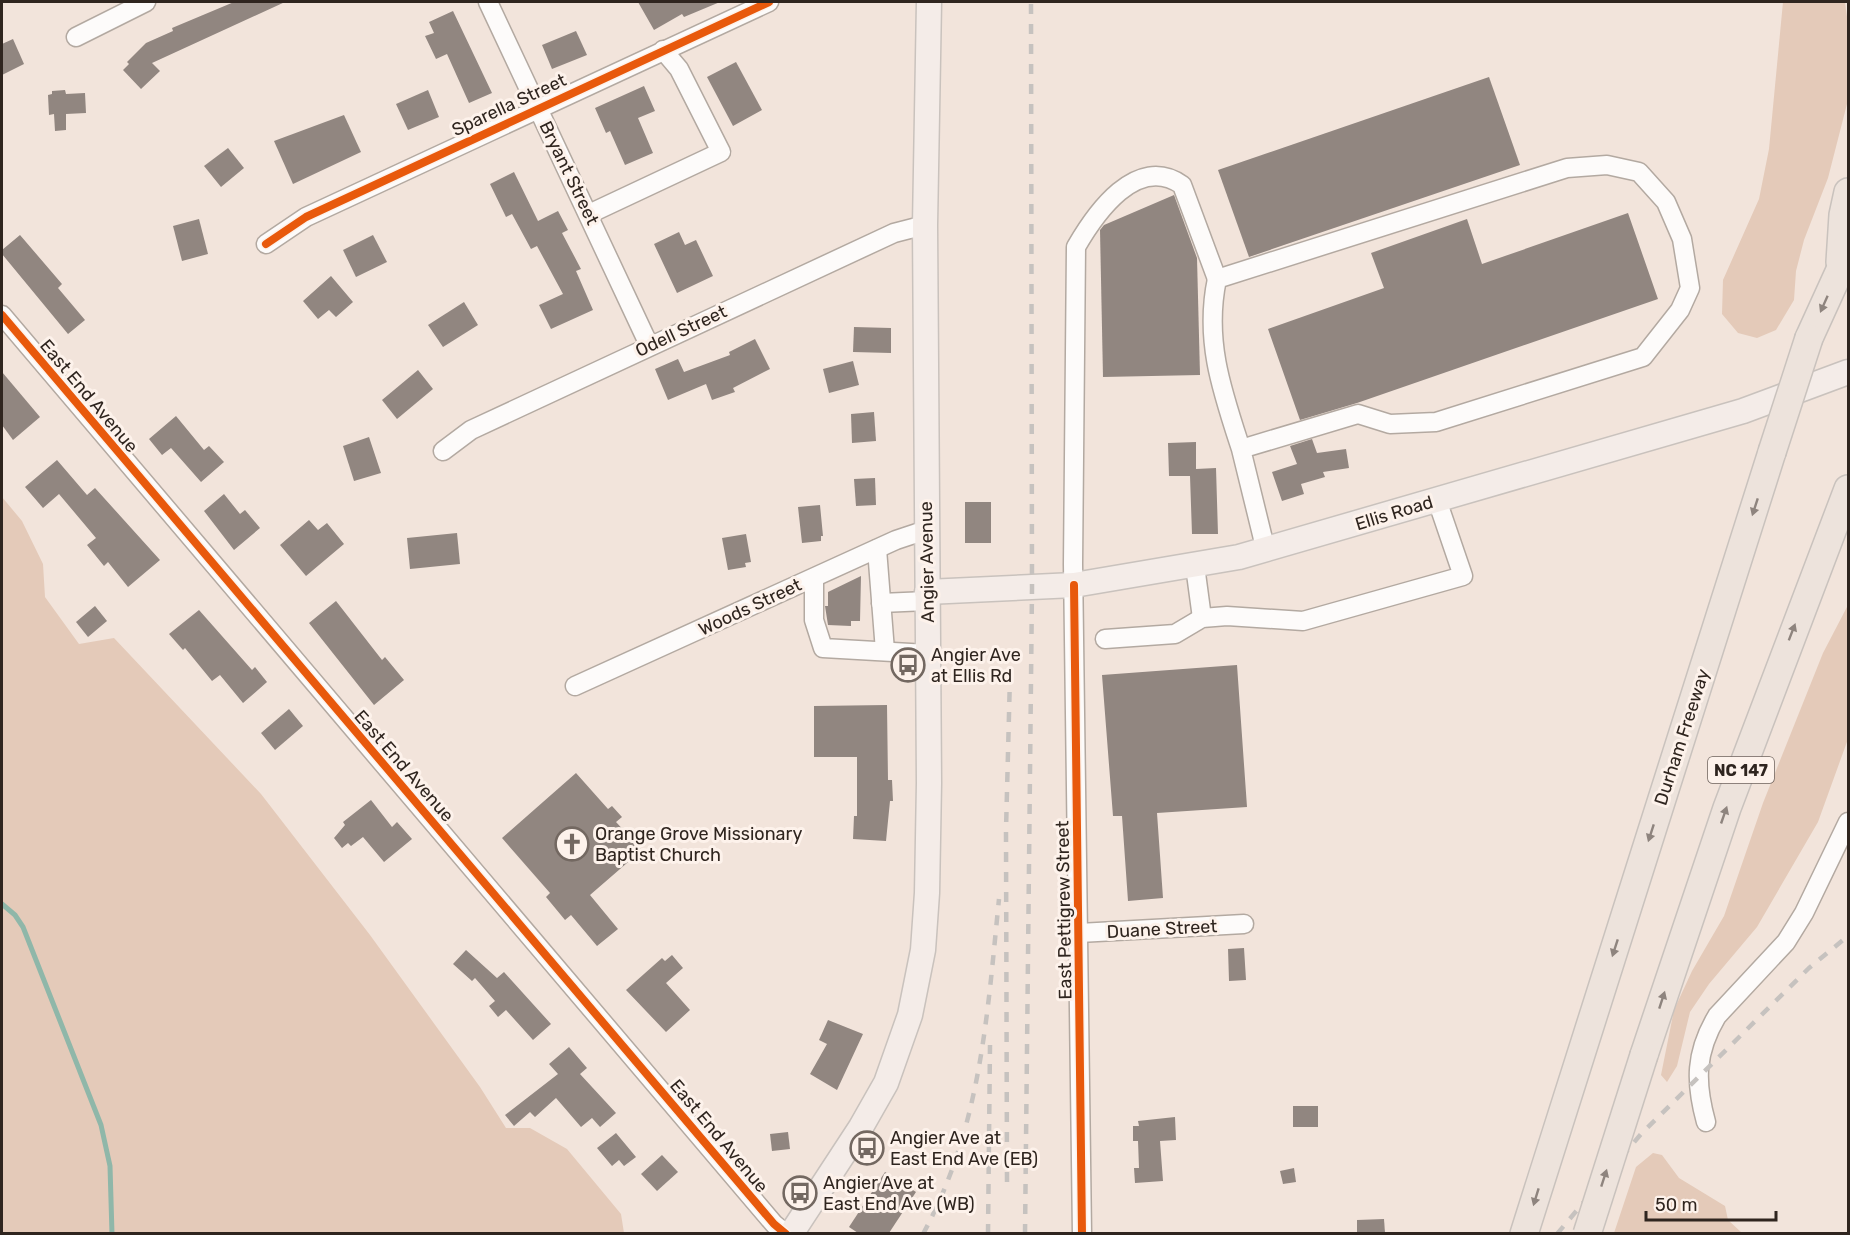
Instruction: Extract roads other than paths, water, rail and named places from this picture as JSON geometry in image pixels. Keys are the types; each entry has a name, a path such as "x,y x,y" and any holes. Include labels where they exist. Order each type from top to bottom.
{"highway":[{"path":"1840,270 1843,215 1848,192"},
{"name":"Durham Freeway","path":"1524,1233 1809,339 1840,270 1848,244"},
{"name":"NC 147","path":"1587,1233 1726,808 1848,489"}],"main road":[{"name":"Angier Avenue","path":"791,1233 861,1127 886,1083 910,1015 923,950 927,893 925,225 929,2"},
{"name":"Ellis Road","path":"927,596 1074,585 1195,566 1266,551 1743,411 1848,372"}],"street":[{"path":"76,37 146,2"},
{"name":"Bryant Street","path":"488,2 649,345"},
{"name":"Sparella Street","path":"266,244 306,217 769,2"},
{"path":"589,214 720,152 679,69 663,50"},
{"path":"1241,448 1358,414 1390,424 1436,422 1643,357 1680,310 1690,288 1682,239 1666,202 1639,172 1607,165 1567,168 1217,279 1211,308 1217,373 1241,448 1266,551"},
{"name":"East Pettigrew Street","path":"1082,1233 1074,585 1076,247 1091,220 1120,189 1136,180 1155,177 1174,179 1182,185 1217,279"},
{"name":"Odell Street","path":"443,451 471,430 649,345 894,233 925,225"},
{"name":"East End Avenue","path":"2,315 774,1224 786,1233"},
{"path":"1105,639 1175,634 1202,618 1227,616 1303,621 1463,576 1437,500"},
{"name":"Woods Street","path":"575,686 877,549 926,530"},
{"path":"877,549 885,651"},
{"path":"1195,566 1202,618"},
{"path":"814,578 814,620 823,648 928,654"},
{"path":"881,603 927,596"},
{"path":"1706,1122 1697,1077 1709,1030 1717,1016 1786,942 1804,913 1848,822"},
{"name":"Duane Street","path":"1079,933 1244,924"}],"waterway":[{"path":"2,904 15,915 23,927 101,1125 110,1166 112,1234"}],"railway":[{"path":"1025,1234 1032,588 1031,2"},
{"path":"1007,1182 1006,830 1010,676"},
{"path":"923,1234 958,1153 969,1112 985,1029 999,899"},
{"path":"1557,1234 1641,1134 1809,968 1848,936"},
{"path":"988,1234 990,1045"}],"place":[{"name":"Angier Ave at Ellis Rd","path":"908,665"},
{"name":"Orange Grove Missionary Baptist Church","path":"572,844"},
{"name":"Angier Ave at East End Ave (EB)","path":"867,1148"},
{"name":"Angier Ave at East End Ave (WB)","path":"800,1193"}]}
